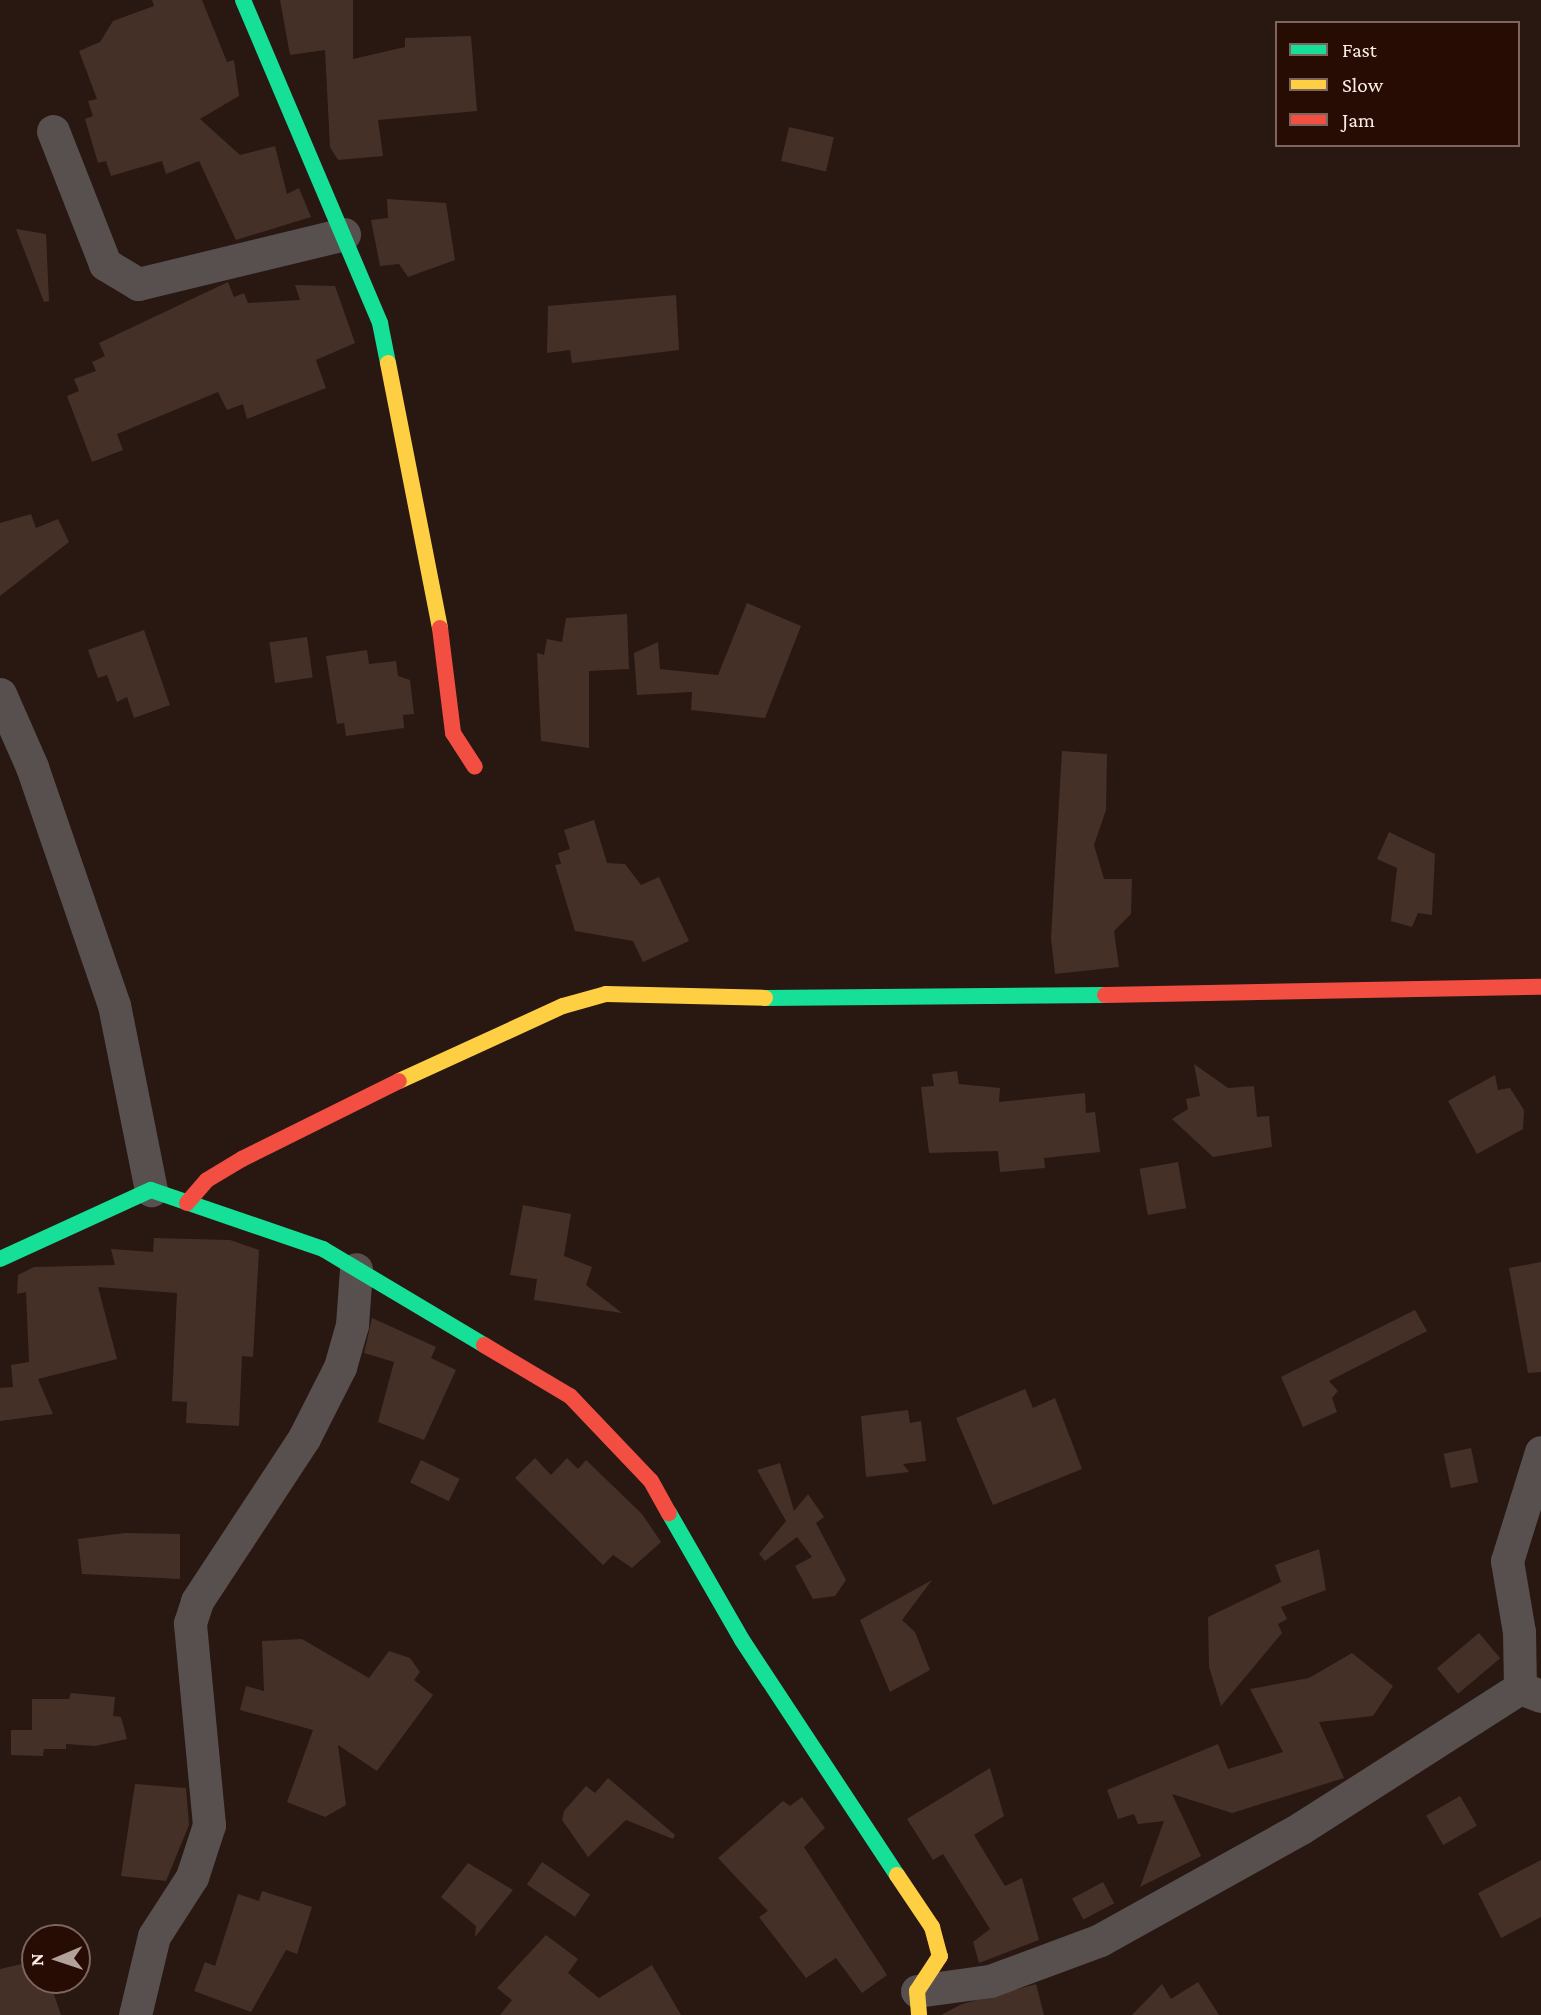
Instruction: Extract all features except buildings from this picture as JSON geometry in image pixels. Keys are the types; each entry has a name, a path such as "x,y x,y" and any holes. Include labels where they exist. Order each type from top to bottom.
{"street":[{"path":"243,0 380,323 398,392 453,733 475,767"},
{"path":"53,131 105,264 138,284 344,234"},
{"path":"0,694 32,767 114,1005 151,1190"},
{"path":"187,1203 207,1180 242,1159 409,1076 606,994 870,1000 1541,987"},
{"path":"0,1259 151,1190 323,1250 570,1396 651,1481 742,1640 932,1927 940,1956 918,2003"},
{"path":"135,2015 154,1936 192,1877 209,1825 190,1623 197,1601 304,1438 340,1367 352,1325 356,1269"},
{"path":"918,2003 990,1982 1100,1940 1301,1828 1531,1692 1507,1561 1541,1452"}],"traffic: fast":[{"path":"243,0 380,323 388,363"},
{"path":"765,998 1105,995"},
{"path":"0,1259 151,1190 323,1249 484,1345"},
{"path":"669,1513 742,1640 897,1875"}],"traffic: slow":[{"path":"388,363 440,628"},
{"path":"399,1081 563,1006 606,994 765,998"},
{"path":"897,1875 932,1927 940,1956 917,1991 919,2015"}],"traffic: jam":[{"path":"440,628 453,733 475,767"},
{"path":"1105,995 1541,987"},
{"path":"187,1203 207,1180 242,1159 399,1081"},
{"path":"484,1345 570,1396 651,1481 669,1513"}]}
